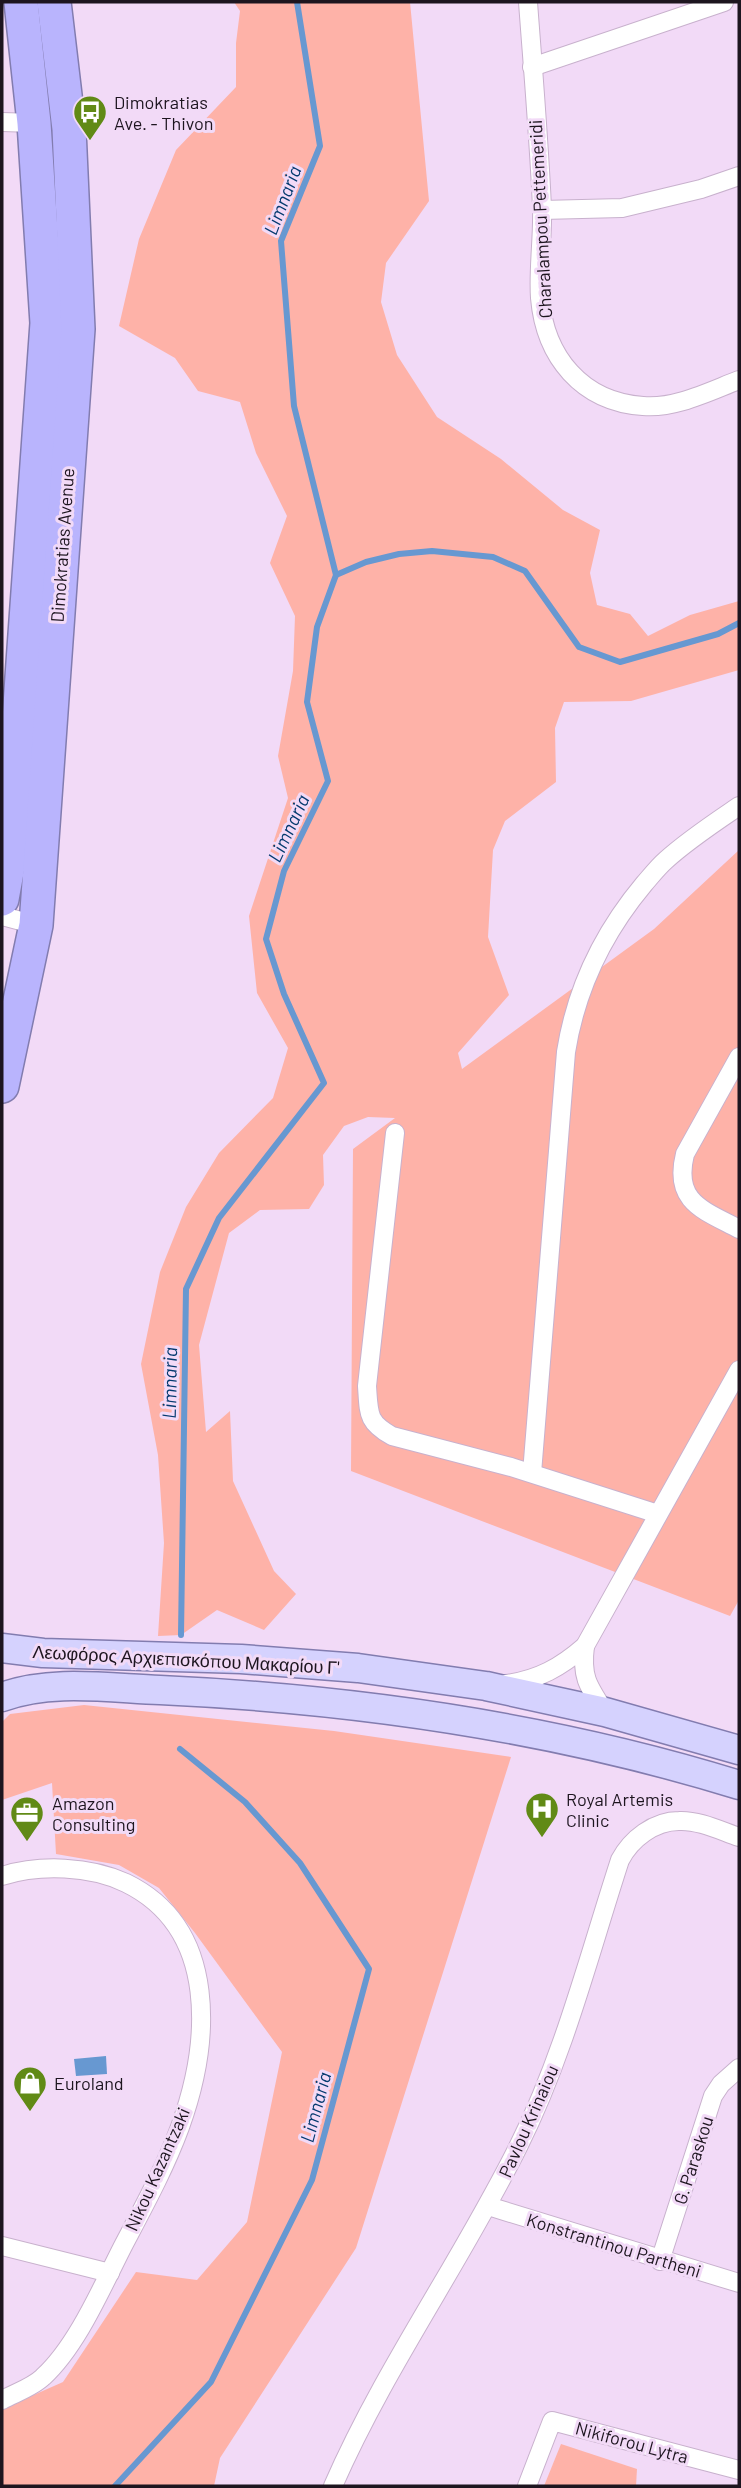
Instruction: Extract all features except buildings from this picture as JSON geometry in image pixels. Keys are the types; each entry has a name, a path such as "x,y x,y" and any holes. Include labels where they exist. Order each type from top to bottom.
{"highway":[{"name":"Dimokratias Avenue","path":"2,900 47,323 18,122 21,2"},
{"name":"Dimokratias Avenue","path":"2,1086 36,925 78,329 69,129 54,2"}],"main road":[{"name":"Λεωφόρος Αρχιεπισκόπου Μακαρίου Γ'","path":"2,1648 43,1653 241,1659 358,1668 486,1686 605,1712 739,1750"},
{"name":"Λεωφόρος Αρχιεπισκόπου Μακαρίου Γ'","path":"2,1697 38,1688 75,1687 259,1695 347,1704 468,1721 560,1740 708,1775 739,1785"}],"street":[{"name":"Charalampou Pettemeridi","path":"528,2 542,210 540,298 545,328 558,358 577,380 606,399 644,407 698,396 739,380"},
{"path":"532,66 701,6 723,2"},
{"path":"542,210 622,208 701,189 739,176"},
{"path":"531,1473 570,1024 590,968 608,932 635,895 664,861 739,806"},
{"path":"2,916 36,925"},
{"path":"739,1057 685,1154 681,1170 683,1186 694,1205 739,1229"},
{"path":"395,1133 367,1386 368,1408 377,1428 393,1436 531,1473 658,1514"},
{"path":"486,1686 536,1679 565,1664 585,1646 739,1370"},
{"path":"585,1646 582,1666 584,1677 605,1712"},
{"name":"Pavlou Krinaiou","path":"333,2486 368,2411 488,2206 521,2141 559,2051 626,1847 648,1831 679,1821 700,1824 739,1837"},
{"name":"Nikou Kazantzaki","path":"2,1876 28,1870 81,1870 113,1877 143,1892 169,1916 187,1942 197,1976 202,2024 195,2077 179,2128 110,2273 66,2351 42,2379 2,2400"},
{"name":"G. Paraskou","path":"660,2261 713,2096 721,2084 739,2068"},
{"name":"Konstrantinou Partheni","path":"488,2206 660,2261 739,2283"},
{"path":"2,2246 110,2273"},
{"name":"Nikiforou Lytra","path":"527,2486 552,2421 739,2470"}],"shaded area":[{"path":"234,2 410,2 429,201 386,263 381,302 397,355 437,417 501,459 563,510 600,530 590,573 597,605 630,614 648,636 690,615 739,601 739,670 631,701 564,702 555,728 556,782 505,821 493,850 488,937 509,995 458,1053 462,1069 654,929 739,850 739,1600 730,1616 351,1471 353,1149 395,1118 368,1117 344,1126 323,1155 324,1185 309,1209 260,1210 229,1233 199,1345 206,1432 230,1411 233,1481 274,1571 296,1594 264,1630 217,1610 181,1635 158,1636 164,1543 158,1455 141,1364 160,1272 186,1207 219,1153 273,1098 288,1048 257,993 249,916 288,798 278,756 293,671 295,616 270,563 287,516 256,453 240,402 198,391 175,358 119,326 139,239 176,150 236,87 236,43 240,11"},
{"path":"84,1705 334,1731 511,1757 356,2248 220,2458 214,2486 2,2486 2,2409 63,2382 136,2272 197,2280 247,2222 282,2052 159,1888 119,1865 56,1854 52,1783 2,1800 2,1722 10,1714"},
{"path":"561,2444 637,2469 636,2486 544,2486"}],"water":[{"path":"106,2056 107,2074 76,2076 74,2059"}],"waterway":[{"name":"Limnaria","path":"181,1635 186,1289 219,1218 324,1083 284,994 266,939 284,871 328,781 307,702 317,627 336,575 294,406 281,241 320,146 297,2"},
{"path":"336,575 366,562 399,554 432,551 493,557 525,571 579,647 620,662 718,634 739,623"},
{"name":"Limnaria","path":"115,2486 211,2382 312,2180 369,1969 300,1863 245,1802 180,1749"}],"place":[{"name":"Dimokratias Ave. - Thivon","path":"90,142"},
{"name":"Royal Artemis Clinic","path":"542,1839"},
{"name":"Amazon Consulting","path":"27,1843"},
{"name":"Euroland","path":"30,2113"}]}
